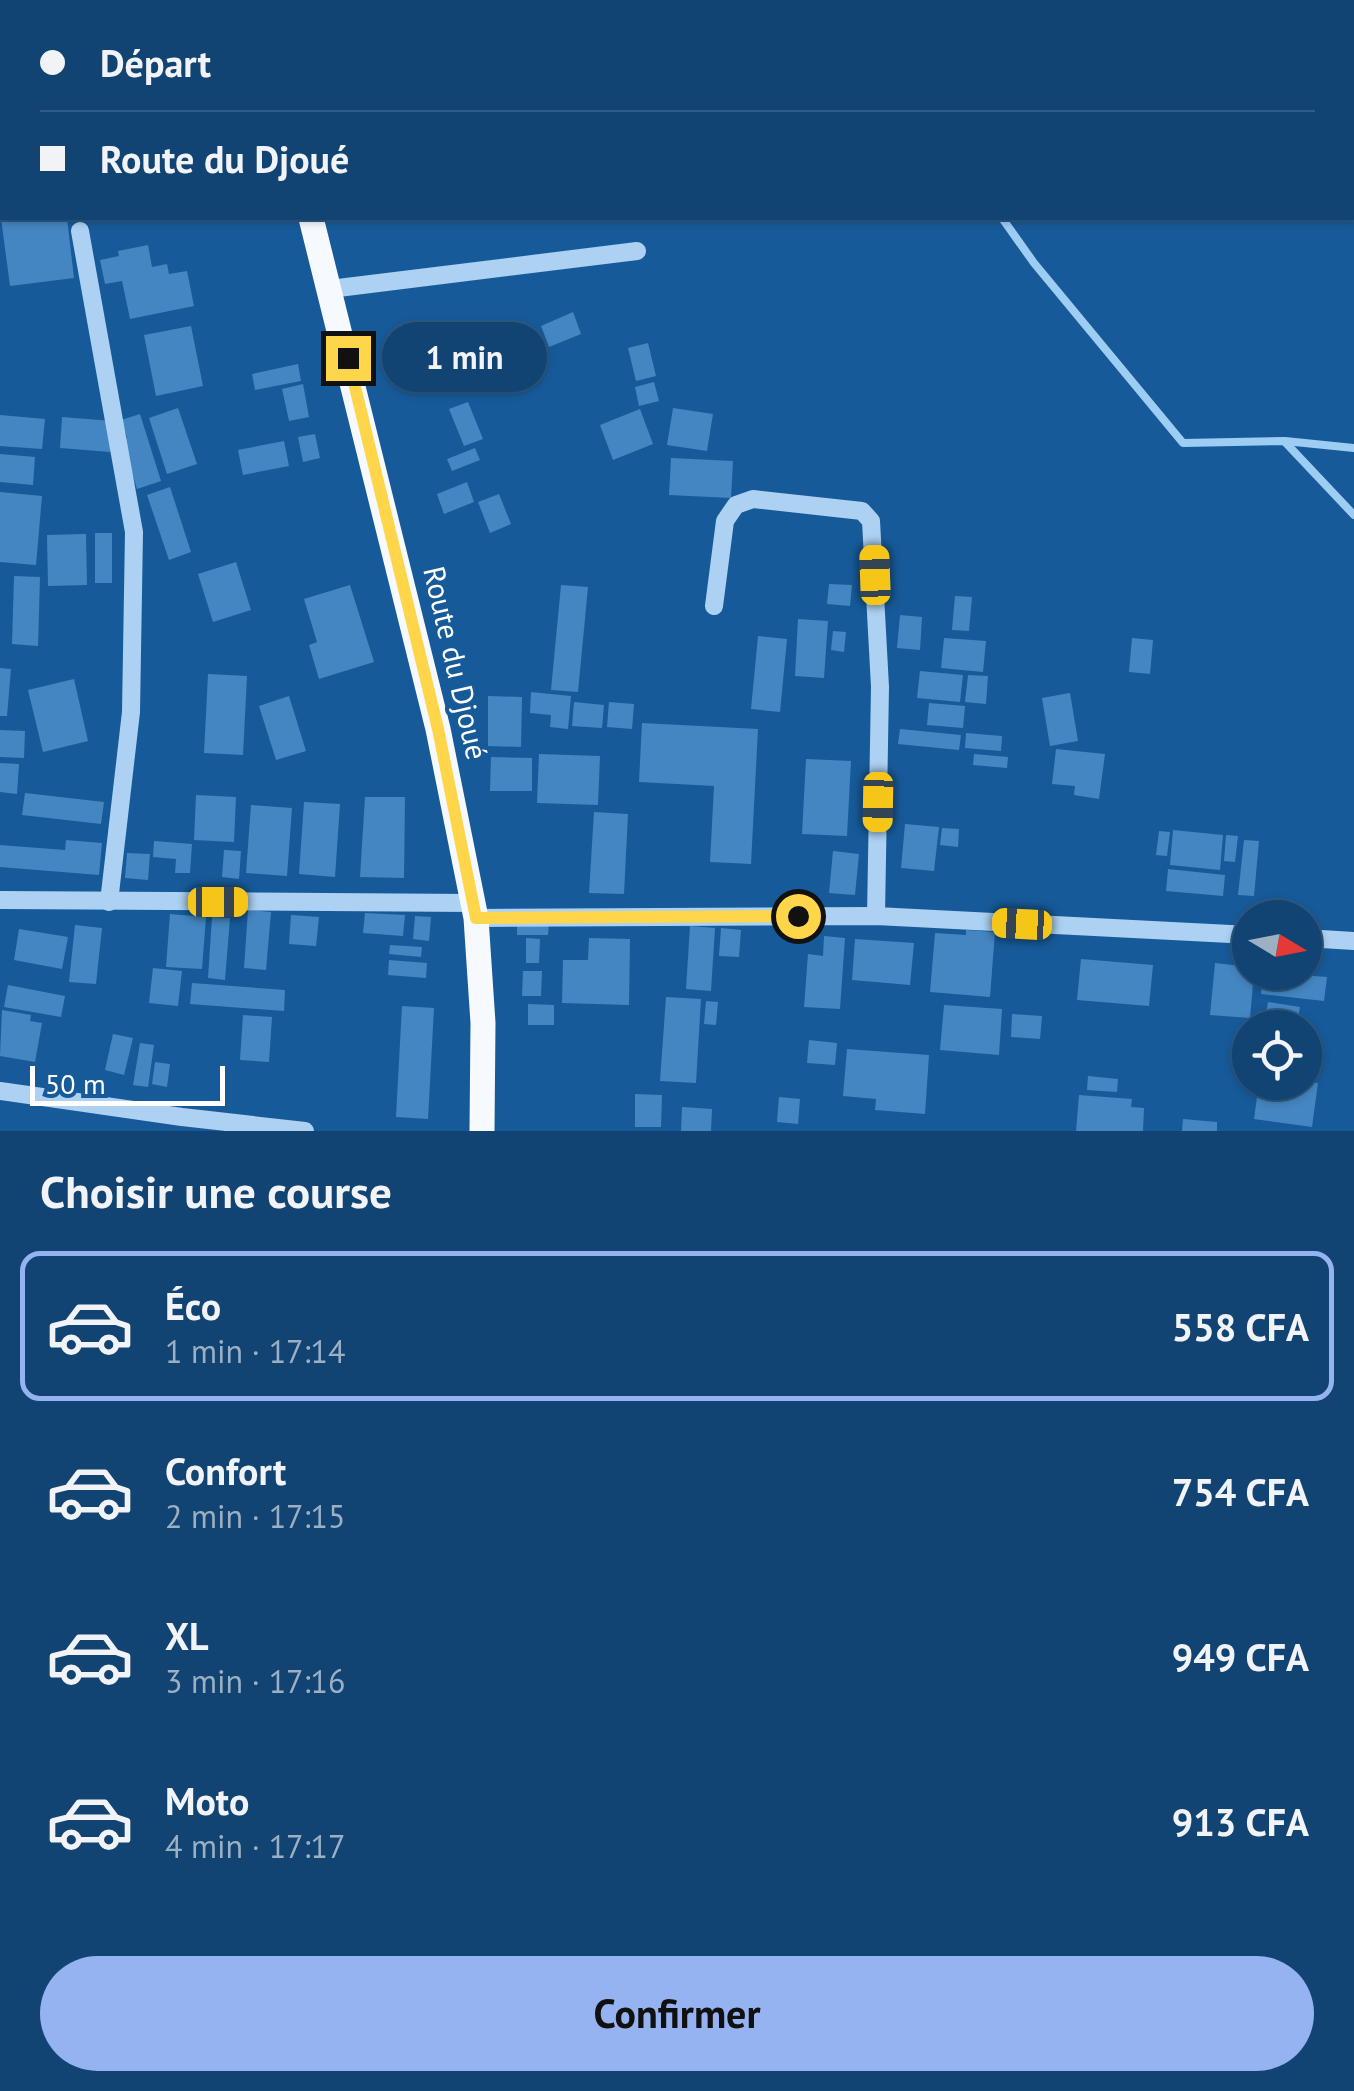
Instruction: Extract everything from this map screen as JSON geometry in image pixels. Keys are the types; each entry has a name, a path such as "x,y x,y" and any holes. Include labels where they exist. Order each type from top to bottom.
{"main road":[{"name":"Route du Djoué","path":"313,220 438,729 474,910 484,1023 482,1131"}],"street":[{"path":"80,231 134,532 131,712 109,902"},
{"path":"330,289 636,251"},
{"path":"714,606 725,520 736,504 754,499 862,512 871,521 880,687 876,916"},
{"path":"0,900 876,916 1232,934"},
{"path":"1322,939 1354,941"},
{"path":"0,1091 305,1131"}],"building":[{"path":"1,220 67,220 74,278 10,286"},
{"path":"148,245 152,267 167,264 169,274 187,271 194,306 130,319 122,281 105,284 100,260 119,256 118,251"},
{"path":"573,312 581,334 549,347 541,326"},
{"path":"191,326 203,386 156,396 144,335"},
{"path":"648,343 656,376 636,381 628,348"},
{"path":"298,364 301,381 255,390 252,374"},
{"path":"654,382 659,401 639,406 635,387"},
{"path":"303,384 309,417 289,421 282,389"},
{"path":"468,402 483,439 464,446 449,409"},
{"path":"178,408 197,464 167,474 149,418"},
{"path":"673,408 713,414 707,451 667,445"},
{"path":"640,409 653,444 613,460 600,425"},
{"path":"140,414 161,481 137,489 122,440 127,438 121,420"},
{"path":"0,415 45,419 42,449 0,446"},
{"path":"62,417 112,421 110,452 60,448"},
{"path":"315,434 320,458 303,462 298,437"},
{"path":"284,441 289,466 243,475 238,450"},
{"path":"475,448 480,460 452,471 447,459"},
{"path":"0,454 35,457 33,485 0,482"},
{"path":"671,458 733,461 731,498 669,495"},
{"path":"467,482 474,502 444,514 437,494"},
{"path":"170,487 191,552 169,560 147,495"},
{"path":"0,492 42,496 36,565 0,562"},
{"path":"499,494 511,524 490,533 478,502"},
{"path":"95,533 112,533 112,583 95,583"},
{"path":"86,534 87,585 48,586 47,535"},
{"path":"236,562 251,610 213,622 198,574"},
{"path":"14,576 40,577 38,646 12,644"},
{"path":"829,584 852,585 850,606 827,604"},
{"path":"350,585 374,662 319,679 309,645 317,642 304,599"},
{"path":"561,585 588,587 578,692 551,690"},
{"path":"955,596 972,597 969,631 952,630"},
{"path":"900,615 922,617 920,650 897,648"},
{"path":"798,619 828,621 824,678 795,676"},
{"path":"833,631 846,632 844,652 831,650"},
{"path":"758,636 787,639 780,712 751,709"},
{"path":"944,638 986,641 983,672 941,668"},
{"path":"1132,638 1153,640 1150,674 1129,672"},
{"path":"0,668 11,669 7,716 0,716"},
{"path":"920,671 963,675 960,702 917,698"},
{"path":"208,674 247,676 243,755 204,753"},
{"path":"968,675 988,676 986,704 965,702"},
{"path":"74,679 88,741 43,752 28,690"},
{"path":"531,692 571,696 568,729 550,727 551,715 530,713"},
{"path":"1070,693 1078,741 1050,746 1042,698"},
{"path":"289,696 306,751 276,760 259,706"},
{"path":"488,696 522,697 521,747 488,746"},
{"path":"574,702 604,705 602,728 572,726"},
{"path":"609,702 634,704 632,729 607,727"},
{"path":"929,703 965,706 963,728 927,725"},
{"path":"642,723 758,729 751,864 710,862 714,786 639,782"},
{"path":"900,729 961,735 959,750 898,744"},
{"path":"0,730 25,731 24,758 0,757"},
{"path":"966,733 1002,736 1001,751 965,748"},
{"path":"1056,749 1105,754 1099,799 1074,795 1075,786 1052,784"},
{"path":"539,754 600,756 598,805 537,803"},
{"path":"974,754 1008,757 1007,768 973,765"},
{"path":"491,757 532,758 532,791 490,791"},
{"path":"806,759 851,761 847,836 802,834"},
{"path":"0,763 19,764 17,794 0,792"},
{"path":"25,793 104,802 101,824 22,815"},
{"path":"196,795 236,797 234,842 194,840"},
{"path":"365,797 405,797 404,878 360,877"},
{"path":"304,802 340,804 335,877 299,874"},
{"path":"251,805 292,808 287,876 246,873"},
{"path":"594,812 628,814 624,894 589,893"},
{"path":"905,824 939,827 934,871 901,868"},
{"path":"942,828 959,829 958,847 940,845"},
{"path":"1173,830 1223,835 1220,870 1170,865"},
{"path":"1159,831 1170,832 1167,856 1156,855"},
{"path":"1226,835 1238,836 1235,862 1224,861"},
{"path":"66,840 102,843 99,875 0,867 0,845 65,850"},
{"path":"1244,840 1259,841 1254,896 1238,895"},
{"path":"154,841 192,844 190,873 175,873 176,859 153,857"},
{"path":"224,850 241,851 239,879 222,877"},
{"path":"833,851 859,854 855,895 829,893"},
{"path":"127,853 150,854 148,880 125,878"},
{"path":"1168,869 1225,875 1223,896 1166,891"},
{"path":"248,910 271,912 266,970 244,968"},
{"path":"365,913 405,915 403,936 363,933"},
{"path":"170,914 206,917 202,969 166,967"},
{"path":"291,915 319,917 316,946 289,944"},
{"path":"415,916 431,917 429,941 413,939"},
{"path":"212,917 230,918 225,980 208,978"},
{"path":"517,922 549,923 548,935 517,935"},
{"path":"75,925 102,928 96,984 69,982"},
{"path":"690,926 715,928 711,991 686,989"},
{"path":"721,928 741,930 739,957 719,956"},
{"path":"19,929 68,937 62,969 14,960"},
{"path":"966,930 995,932 990,997 930,992 935,933 966,935"},
{"path":"824,936 845,938 840,1009 804,1007 808,954 823,956"},
{"path":"526,938 540,939 539,963 526,963"},
{"path":"589,938 630,939 629,1005 562,1003 563,960 588,960"},
{"path":"855,939 914,943 910,985 852,980"},
{"path":"390,945 422,947 421,957 389,954"},
{"path":"1081,959 1153,965 1149,1006 1077,1000"},
{"path":"389,960 427,963 426,978 388,975"},
{"path":"1215,963 1232,965 1232,990 1252,990 1251,1010 1232,1010 1232,1017 1210,1015"},
{"path":"153,968 182,971 178,1006 149,1003"},
{"path":"523,971 542,971 541,996 522,996"},
{"path":"1322,977 1327,977 1324,1001 1261,994 1261,990 1322,990"},
{"path":"192,983 285,990 284,1011 190,1004"},
{"path":"8,985 65,996 61,1017 4,1007"},
{"path":"666,997 701,999 696,1083 660,1081"},
{"path":"706,1001 718,1002 716,1025 704,1024"},
{"path":"1268,1002 1300,1007 1299,1010 1267,1010"},
{"path":"528,1004 554,1005 554,1025 528,1025"},
{"path":"944,1005 1002,1009 999,1055 940,1050"},
{"path":"402,1006 434,1008 428,1119 396,1117"},
{"path":"2,1010 31,1015 30,1021 42,1023 35,1062 0,1056"},
{"path":"1012,1014 1042,1016 1040,1039 1011,1037"},
{"path":"243,1015 272,1017 269,1062 240,1060"},
{"path":"113,1034 133,1038 124,1075 105,1070"},
{"path":"809,1040 837,1043 835,1065 807,1063"},
{"path":"140,1043 154,1045 148,1087 133,1085"},
{"path":"847,1049 929,1055 925,1114 875,1110 876,1099 843,1096"},
{"path":"155,1062 170,1064 167,1087 152,1084"},
{"path":"1088,1076 1118,1079 1117,1092 1087,1090"},
{"path":"635,1094 662,1095 661,1127 635,1127"},
{"path":"1079,1095 1132,1099 1131,1107 1144,1108 1143,1131 1076,1131"},
{"path":"779,1097 800,1099 798,1124 777,1122"},
{"path":"1257,1100 1316,1100 1312,1127 1254,1119"},
{"path":"682,1107 712,1109 711,1131 681,1131"},
{"path":"1183,1119 1217,1122 1217,1131 1182,1131"}],"waterway":[{"path":"1003,220 1034,263 1183,443 1285,441 1354,448"},
{"path":"1285,442 1354,515"}],"route":[{"path":"348,358 438,729 476,918 798,916"}]}
